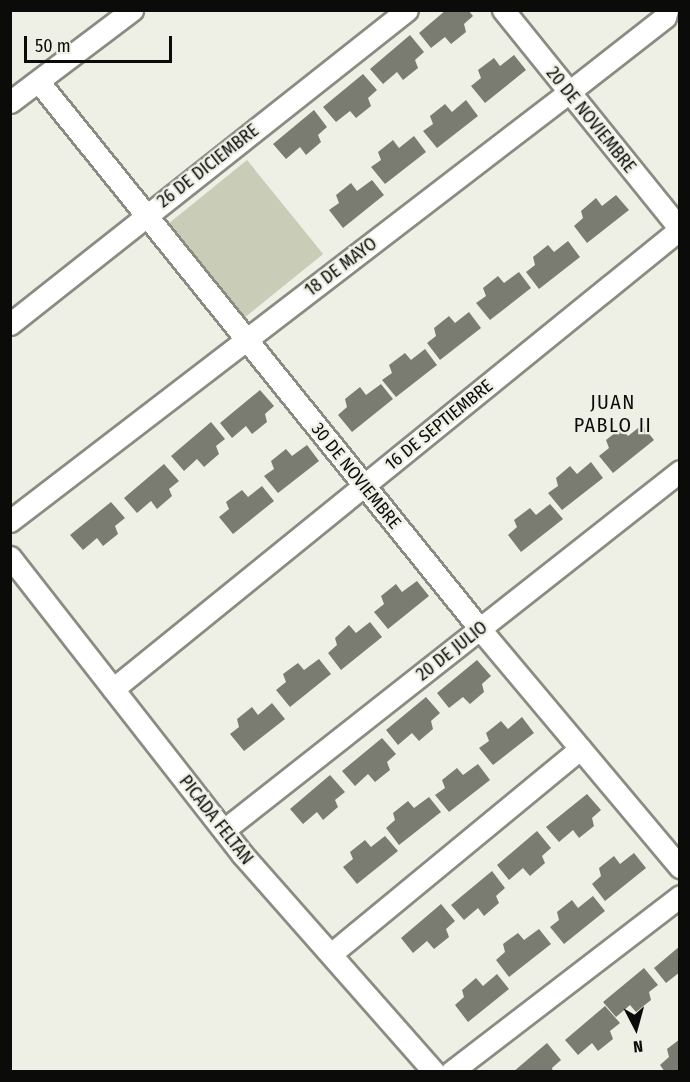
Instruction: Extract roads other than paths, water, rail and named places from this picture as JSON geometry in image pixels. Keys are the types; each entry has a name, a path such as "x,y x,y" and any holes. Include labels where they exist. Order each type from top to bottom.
{"street":[{"path":"10,102 132,10"},
{"name":"26 DE DICIEMBRE","path":"10,324 406,10"},
{"name":"20 DE NOVIEMBRE","path":"503,10 680,229"},
{"name":"18 DE MAYO","path":"10,520 569,92 665,16 667,10"},
{"name":"30 DE NOVIEMBRE","path":"38,81 363,486 680,867"},
{"name":"16 DE SEPTIEMBRE","path":"113,689 680,229"},
{"name":"20 DE JULIO","path":"224,830 680,471"},
{"name":"PICADA FELTAN","path":"10,557 224,830 435,1071"},
{"path":"331,954 580,749"},
{"path":"451,1071 680,896"}],"district":[{"name":"JUAN PABLO II","path":"613,414"}]}
